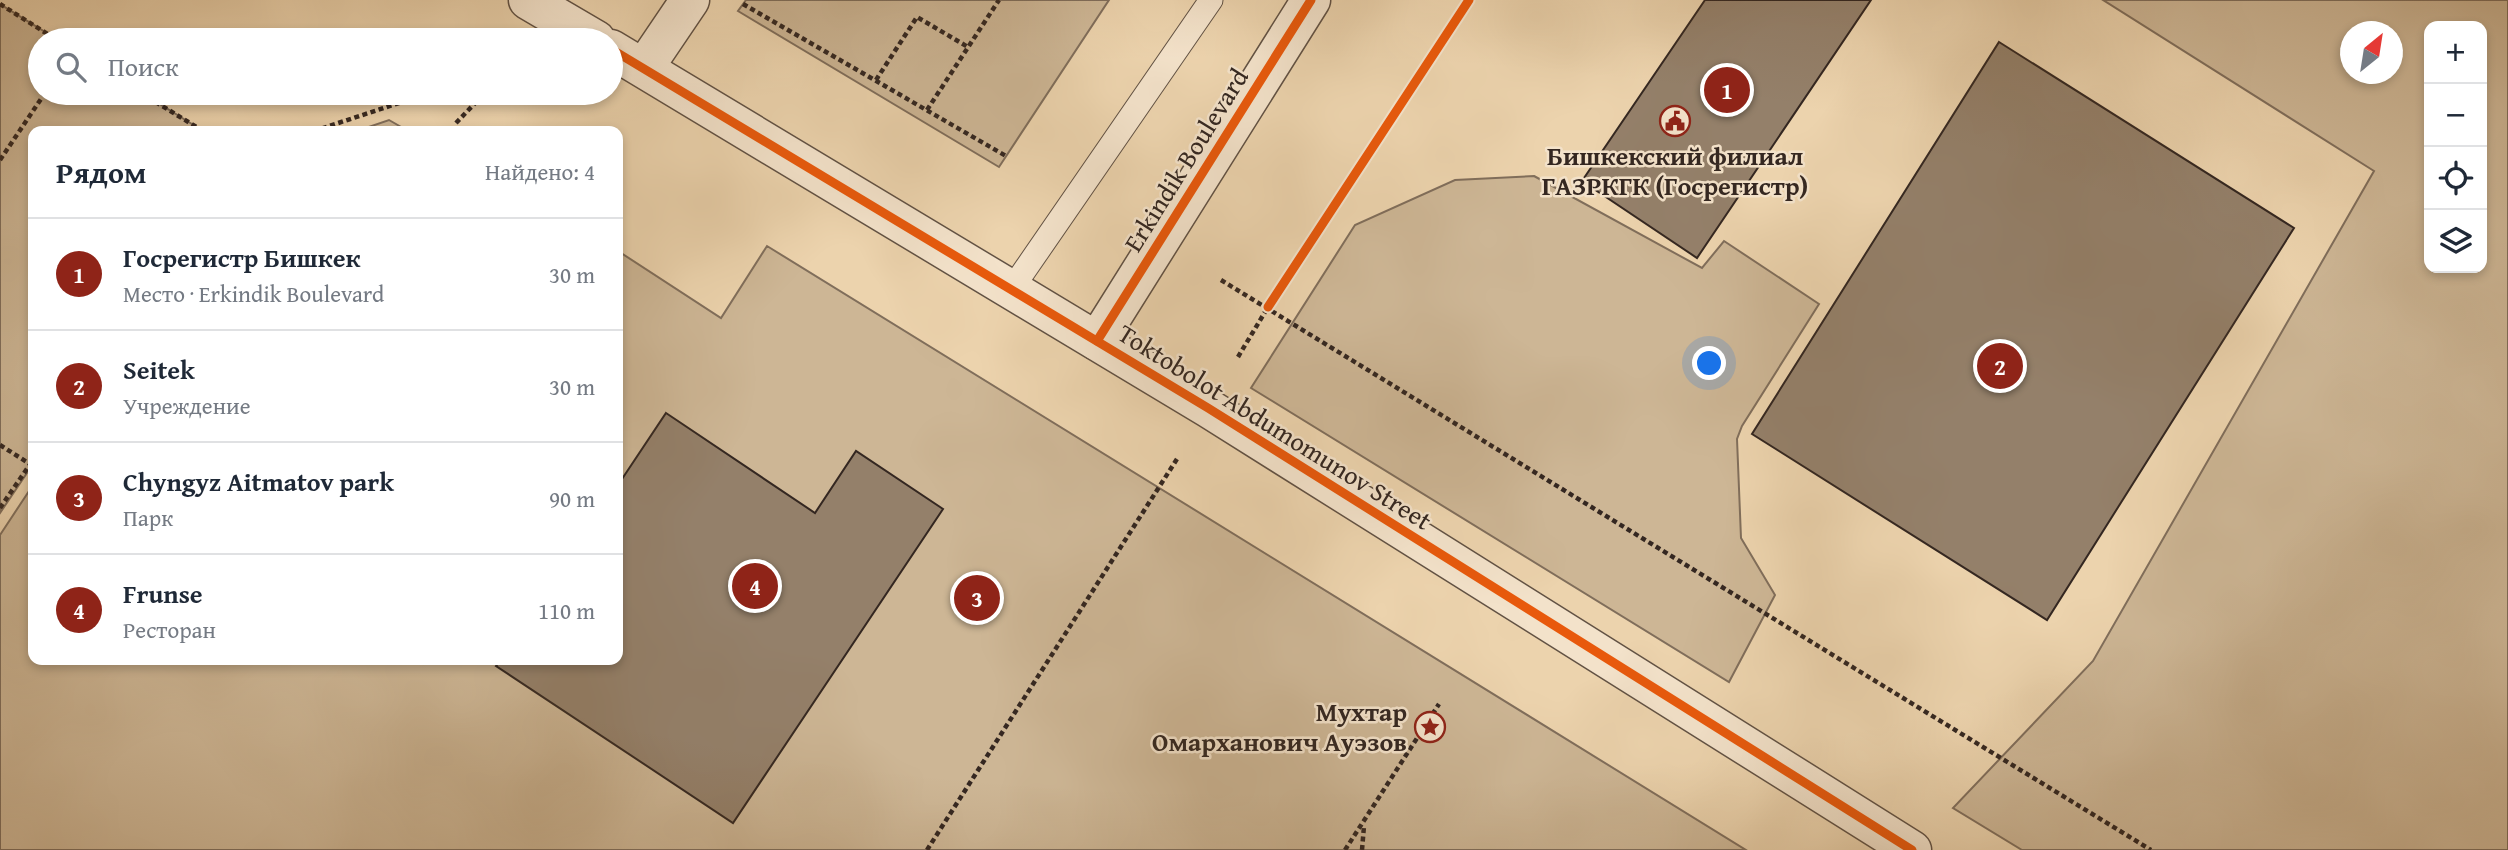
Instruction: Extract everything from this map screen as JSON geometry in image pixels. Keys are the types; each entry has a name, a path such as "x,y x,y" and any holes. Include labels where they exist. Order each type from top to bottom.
{"street":[{"path":"528,0 576,28"},
{"path":"644,68 690,0"},
{"name":"Erkindik Boulevard","path":"1097,341 1311,0"},
{"name":"Toktobolot Abdumomunov Street","path":"623,56 1097,341 1912,850"}],"lane":[{"path":"1012,290 1211,0"}],"path":[{"path":"927,110 999,0"},
{"path":"0,4 38,28"},
{"path":"743,4 1006,156"},
{"path":"876,80 918,17 968,47"},
{"path":"0,160 37,105"},
{"path":"161,105 195,126"},
{"path":"329,126 393,105"},
{"path":"456,123 473,105"},
{"path":"1221,280 2151,850"},
{"path":"1238,357 1275,295"},
{"path":"0,445 28,460"},
{"path":"927,850 1177,459"},
{"path":"0,508 28,468"},
{"path":"1345,850 1439,704"},
{"path":"1362,850 1364,824"}],"shaded area":[{"path":"746,0 1109,0 999,167 738,11"},
{"path":"2103,0 2508,0 2508,850 2022,850 1953,808 2093,661 2374,171"},
{"path":"0,4 39,28 28,28 28,105 161,105 195,126 28,126 28,471 0,513"},
{"path":"389,120 399,126 372,126"},
{"path":"1534,176 1702,268 1724,241 1819,304 1742,426 1737,439 1741,538 1775,595 1729,682 1251,388 1355,225 1455,180"},
{"path":"767,246 1746,850 0,850 0,535 28,493 28,665 623,665 623,254 721,318"}],"building":[{"path":"1705,0 1871,0 1697,258 1582,181"},
{"path":"1999,42 2294,228 2047,620 1752,434"},
{"path":"666,413 815,513 856,451 943,509 733,823 496,666 623,665 623,478"}],"cycle path":[{"path":"1097,341 1311,0"},
{"path":"1268,307 1469,0"},
{"path":"623,56 1208,408 1912,850"}],"place":[{"name":"Госрегистр Бишкек","path":"1727,90"},
{"name":"Бишкекский филиал ГАЗРКГК (Госрегистр)","path":"1675,121"},
{"name":"Seitek","path":"2000,366"},
{"name":"Frunse","path":"755,586"},
{"name":"Chyngyz Aitmatov park","path":"977,598"},
{"name":"Мухтар Омарханович Ауэзов","path":"1430,727"}]}
